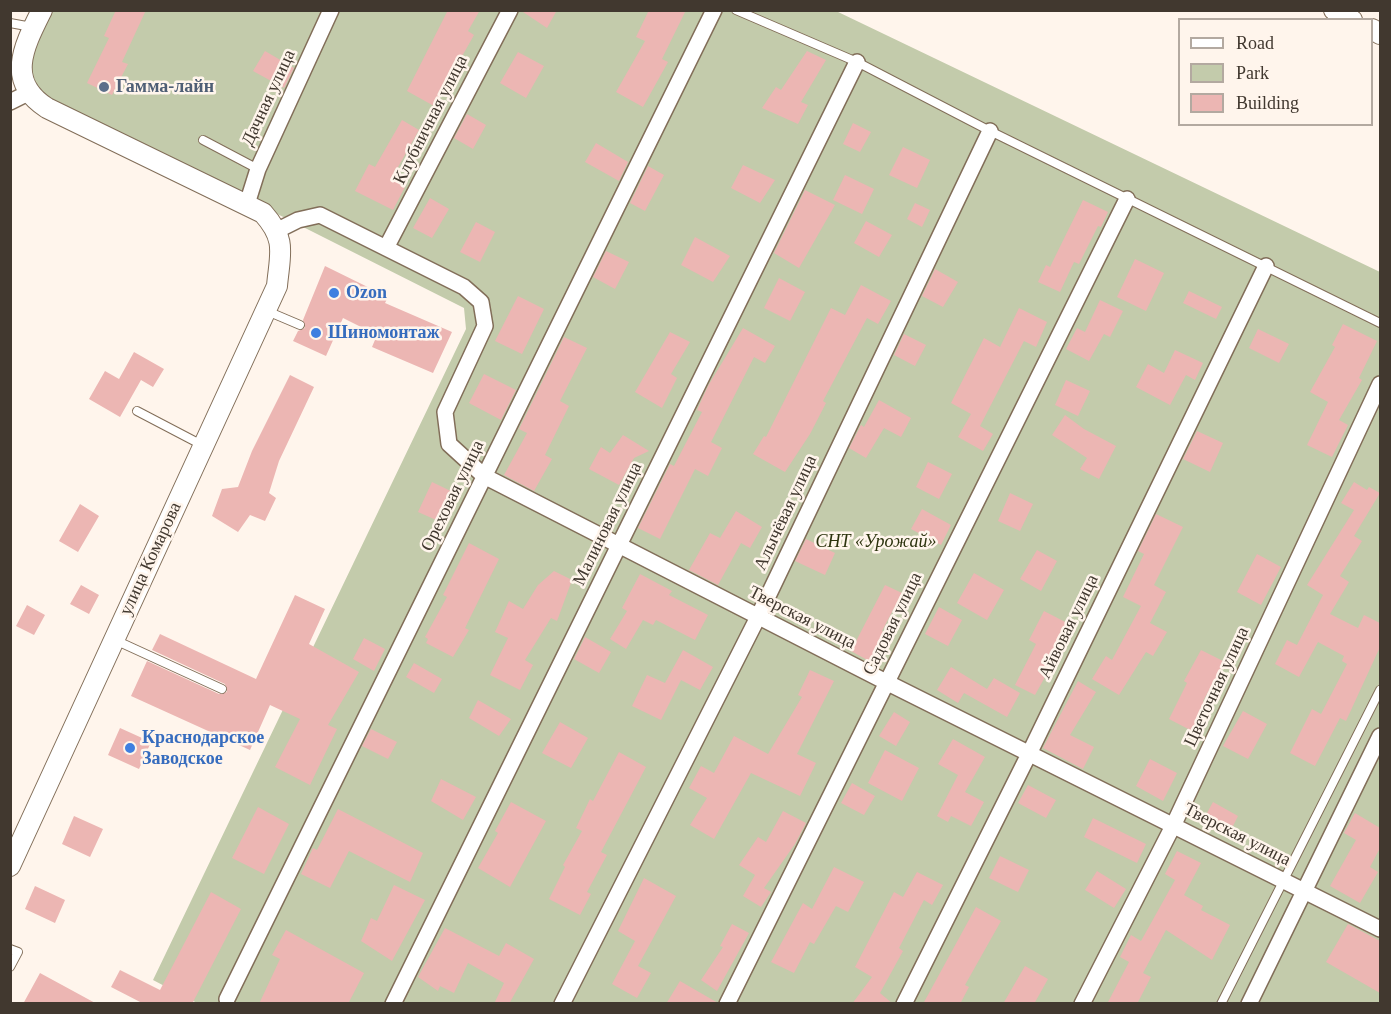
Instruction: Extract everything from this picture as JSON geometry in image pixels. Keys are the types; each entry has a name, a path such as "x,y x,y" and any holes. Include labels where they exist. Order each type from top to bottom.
{"street":[{"name":"Дачная улица","path":"247,204 258,169 331,10"},
{"name":"Клубничная улица","path":"386,248 510,10"},
{"name":"Ореховая улица","path":"227,999 714,10"},
{"path":"1334,10 1348,18"},
{"path":"38,19 21,61 28,93 47,108 263,213 279,239"},
{"name":"Малиновая улица","path":"393,1004 856,62"},
{"path":"10,102 28,93"},
{"name":"Алычёвая улица","path":"562,1004 758,617 990,131"},
{"name":"Садовая улица","path":"727,1004 1127,199"},
{"name":"Тверская улица","path":"279,239 298,220 320,215 464,287 480,302 485,326 445,412 448,444 484,476 886,682 1380,929"},
{"name":"улица Комарова","path":"10,866 277,286 279,239"},
{"name":"Айвовая улица","path":"904,1004 1030,752 1266,266"},
{"name":"Цветочная улица","path":"1082,1004 1174,824 1380,384"},
{"path":"1249,1004 1380,736"}],"lane":[{"path":"735,10 856,62 990,131 1380,323"},
{"path":"10,23 38,19"},
{"path":"203,140 258,169"},
{"path":"266,310 300,325"},
{"path":"137,411 203,446"},
{"path":"114,639 222,689"},
{"path":"1221,1004 1380,690"},
{"path":"10,949 18,952 10,967"}],"green space":[{"name":"СНТ «Урожай»","path":"52,11 836,11 1380,272 1380,1003 199,1004 153,980 466,329 464,308 41,95 27,61"}],"building":[{"path":"116,10 146,10 122,62 128,64 112,95 87,83 109,38 104,36"},
{"path":"448,10 480,10 468,31 474,35 434,106 407,91"},
{"path":"520,10 557,10 547,28"},
{"path":"649,10 686,10 662,59 668,62 643,107 616,92 645,41 636,37"},
{"path":"265,51 294,68 284,88 253,71"},
{"path":"807,51 826,60 801,102 808,105 798,124 762,108 776,87 781,90"},
{"path":"518,52 544,66 526,98 500,83"},
{"path":"467,114 486,125 473,149 454,138"},
{"path":"402,120 419,130 393,176 407,183 393,210 355,191 369,164 375,167"},
{"path":"853,123 871,132 860,152 843,144"},
{"path":"596,143 628,162 619,181 585,162"},
{"path":"903,147 930,160 917,188 889,175"},
{"path":"743,165 775,180 760,203 731,188"},
{"path":"648,166 664,175 645,211 630,203"},
{"path":"845,175 874,189 862,214 833,200"},
{"path":"805,190 835,205 799,268 774,253"},
{"path":"430,198 449,209 432,238 413,228"},
{"path":"1083,200 1108,212 1101,227 1098,226 1079,264 1074,262 1060,292 1038,282 1046,265 1050,267"},
{"path":"915,203 930,210 922,227 907,219"},
{"path":"866,221 892,235 879,257 854,243"},
{"path":"476,222 495,232 480,262 460,252"},
{"path":"695,237 730,256 713,282 681,265"},
{"path":"606,251 629,262 615,289 593,277"},
{"path":"1135,259 1164,273 1146,311 1117,297"},
{"path":"325,266 388,297 385,303 452,332 433,373 372,347 377,335 343,318 326,356 293,341 298,331 305,328 303,320"},
{"path":"935,269 958,282 943,307 922,296"},
{"path":"779,278 805,292 790,321 764,308"},
{"path":"861,285 891,301 878,324 867,318 823,401 826,403 810,434 785,472 753,454 764,436 766,437 831,308 845,315"},
{"path":"1189,291 1222,307 1216,319 1183,303"},
{"path":"518,296 544,309 522,354 495,341"},
{"path":"1100,300 1123,311 1110,337 1104,334 1089,361 1066,349 1077,328 1085,332"},
{"path":"1019,308 1047,322 1036,347 1024,341 980,426 993,434 983,451 958,437 971,414 951,403 984,338 1000,347"},
{"path":"1343,324 1377,341 1359,378 1362,380 1339,420 1348,425 1332,457 1307,445 1328,402 1310,392 1335,347 1332,345"},
{"path":"743,328 775,346 765,363 754,357 711,442 722,448 708,476 695,469 660,539 638,528 670,464 674,466 702,412 697,410 708,386"},
{"path":"1258,329 1289,344 1279,363 1249,348"},
{"path":"670,332 690,342 671,374 677,378 662,408 635,392"},
{"path":"904,334 926,345 915,366 894,355"},
{"path":"564,337 587,348 560,401 569,406 545,455 552,459 534,491 504,475 527,433 519,429"},
{"path":"1175,350 1203,363 1195,380 1186,375 1170,405 1136,387 1148,364 1164,373"},
{"path":"134,352 164,369 153,387 141,380 120,417 89,399 105,371 119,379"},
{"path":"484,374 516,390 501,420 469,403"},
{"path":"290,375 314,387 279,461 269,493 276,498 265,521 250,515 238,532 212,516 222,489 238,487 252,451"},
{"path":"1066,380 1090,391 1078,416 1055,405"},
{"path":"879,400 911,418 901,437 884,428 866,458 849,448 861,425 864,427"},
{"path":"1065,415 1084,429 1116,446 1099,479 1080,469 1087,458 1052,435"},
{"path":"1197,431 1223,443 1210,472 1183,459"},
{"path":"623,435 649,451 634,458 619,485 589,469 601,447 610,453"},
{"path":"928,462 952,474 939,499 916,487"},
{"path":"432,482 457,494 443,523 418,512"},
{"path":"1354,482 1367,490 1369,487 1380,493 1354,536 1362,541 1340,576 1349,582 1330,614 1358,628 1364,615 1380,623 1380,647 1346,721 1340,718 1315,766 1290,753 1312,709 1321,714 1347,664 1342,661 1344,656 1318,642 1299,677 1275,664 1287,640 1297,645 1323,595 1307,585 1354,510 1341,503"},
{"path":"1010,493 1033,504 1020,531 998,521"},
{"path":"80,504 99,516 78,552 59,541"},
{"path":"922,509 951,525 941,545 911,529"},
{"path":"736,511 762,527 750,548 741,543 718,585 689,570 710,533 720,538"},
{"path":"1156,514 1183,527 1154,585 1166,592 1150,623 1167,632 1153,656 1146,652 1119,695 1092,679 1106,656 1112,660 1141,606 1123,597 1144,554 1138,551"},
{"path":"806,539 835,553 825,575 795,561"},
{"path":"469,543 499,559 465,628 469,630 453,657 426,643 428,639 425,637 447,597 443,595"},
{"path":"1037,550 1057,561 1041,591 1020,579"},
{"path":"1257,554 1281,567 1261,605 1237,592"},
{"path":"554,571 572,580 557,621 551,618 525,660 533,665 520,690 490,675 508,638 495,632 509,601 523,609 538,585"},
{"path":"974,573 1004,590 987,620 957,603"},
{"path":"640,574 672,591 669,595 708,615 695,640 656,620 653,625 643,620 626,649 610,639 627,611 622,608"},
{"path":"81,585 99,595 89,614 70,604"},
{"path":"885,585 902,593 882,631 894,638 878,666 851,651"},
{"path":"295,595 325,609 309,644 359,672 328,725 337,729 310,785 275,767 300,719 270,705 250,750 131,696 147,661 219,694 227,692 225,684 152,650 160,634 256,679"},
{"path":"27,605 45,615 34,635 16,626"},
{"path":"939,607 962,620 948,646 925,634"},
{"path":"1044,611 1069,624 1047,666 1050,668 1035,695 1015,685 1036,644 1029,640"},
{"path":"585,637 611,652 599,673 574,659"},
{"path":"364,638 385,649 374,671 353,659"},
{"path":"683,650 713,667 700,690 681,680 661,720 632,706 647,675 665,683"},
{"path":"1201,650 1225,662 1203,701 1208,704 1194,732 1169,719 1187,683 1184,681"},
{"path":"414,663 442,679 434,693 406,677"},
{"path":"951,667 987,689 994,678 1020,693 1007,717 964,693 958,703 937,690"},
{"path":"810,670 834,681 797,754 816,763 800,796 751,773 714,839 690,825 707,798 689,788 701,766 714,773 734,736 768,754 802,697 798,695"},
{"path":"1078,681 1096,692 1070,735 1094,747 1083,769 1043,748"},
{"path":"478,700 511,719 499,736 469,718"},
{"path":"1243,711 1267,724 1248,759 1223,746"},
{"path":"894,712 910,722 896,746 879,736"},
{"path":"560,722 588,738 571,768 542,753"},
{"name":"Краснодарское Заводское","path":"120,728 151,742 139,769 108,755"},
{"path":"371,729 397,742 388,759 362,746"},
{"path":"953,739 985,757 965,792 984,802 971,826 951,816 948,822 937,816 958,775 938,764"},
{"path":"885,750 919,768 902,801 868,783"},
{"path":"619,752 646,767 601,852 607,855 587,892 591,894 580,915 549,899 565,867 563,865 582,831 576,828 590,799 593,801"},
{"path":"1150,759 1177,773 1163,801 1136,786"},
{"path":"441,779 476,797 463,820 431,801"},
{"path":"852,783 875,796 864,815 841,803"},
{"path":"1028,785 1056,800 1046,818 1018,803"},
{"path":"511,802 546,821 510,887 478,868 498,833 495,831"},
{"path":"1213,802 1238,816 1229,834 1203,820"},
{"path":"258,807 289,824 264,874 232,858"},
{"path":"338,809 423,853 410,882 349,851 330,888 301,874 313,848 317,850"},
{"path":"783,811 806,823 795,844 764,888 771,892 761,907 743,896 755,875 739,865 758,837 766,842"},
{"path":"1355,813 1380,828 1380,848 1370,867 1378,872 1360,903 1330,886 1356,840 1344,833"},
{"path":"74,816 103,829 90,857 62,844"},
{"path":"1093,818 1146,844 1137,863 1084,837"},
{"path":"1177,851 1201,863 1184,895 1203,906 1201,910 1230,925 1212,960 1166,930 1143,973 1151,977 1137,1004 1107,1004 1129,962 1120,957 1131,935 1141,941 1175,880 1165,874"},
{"path":"1000,856 1029,870 1018,892 989,878"},
{"path":"834,867 864,882 848,912 836,906 814,944 810,942 794,973 771,962 803,903 812,909"},
{"path":"1097,871 1126,889 1114,908 1085,890"},
{"path":"917,872 943,885 932,905 924,900 899,948 903,951 880,993 893,1004 852,1004 872,977 855,967 894,892 903,897"},
{"path":"644,878 676,896 638,966 651,973 637,998 612,984 635,941 618,931"},
{"path":"394,885 425,900 392,961 361,941 371,918 377,921"},
{"path":"35,886 65,900 55,923 25,909"},
{"path":"211,892 241,909 192,1004 144,1004 111,987 120,970 160,990"},
{"path":"976,907 1001,921 965,985 969,987 960,1004 923,1004"},
{"path":"732,924 749,933 717,991 701,980 723,947 720,946"},
{"path":"1348,924 1380,941 1380,993 1326,962"},
{"path":"445,928 499,956 506,943 534,959 509,1004 494,1004 504,983 468,963 454,993 440,986 438,991 418,977"},
{"path":"286,930 364,973 348,1004 259,1004 280,959 272,955"},
{"path":"1025,966 1048,979 1034,1004 1003,1004"},
{"path":"40,973 97,1004 23,1004"},
{"path":"680,981 718,1003 666,1004"}],"place":[{"name":"Гамма-лайн","path":"104,87"},
{"name":"Ozon","path":"334,293"},
{"name":"Шиномонтаж","path":"316,333"},
{"name":"Краснодарское Заводское","path":"130,748"}]}
